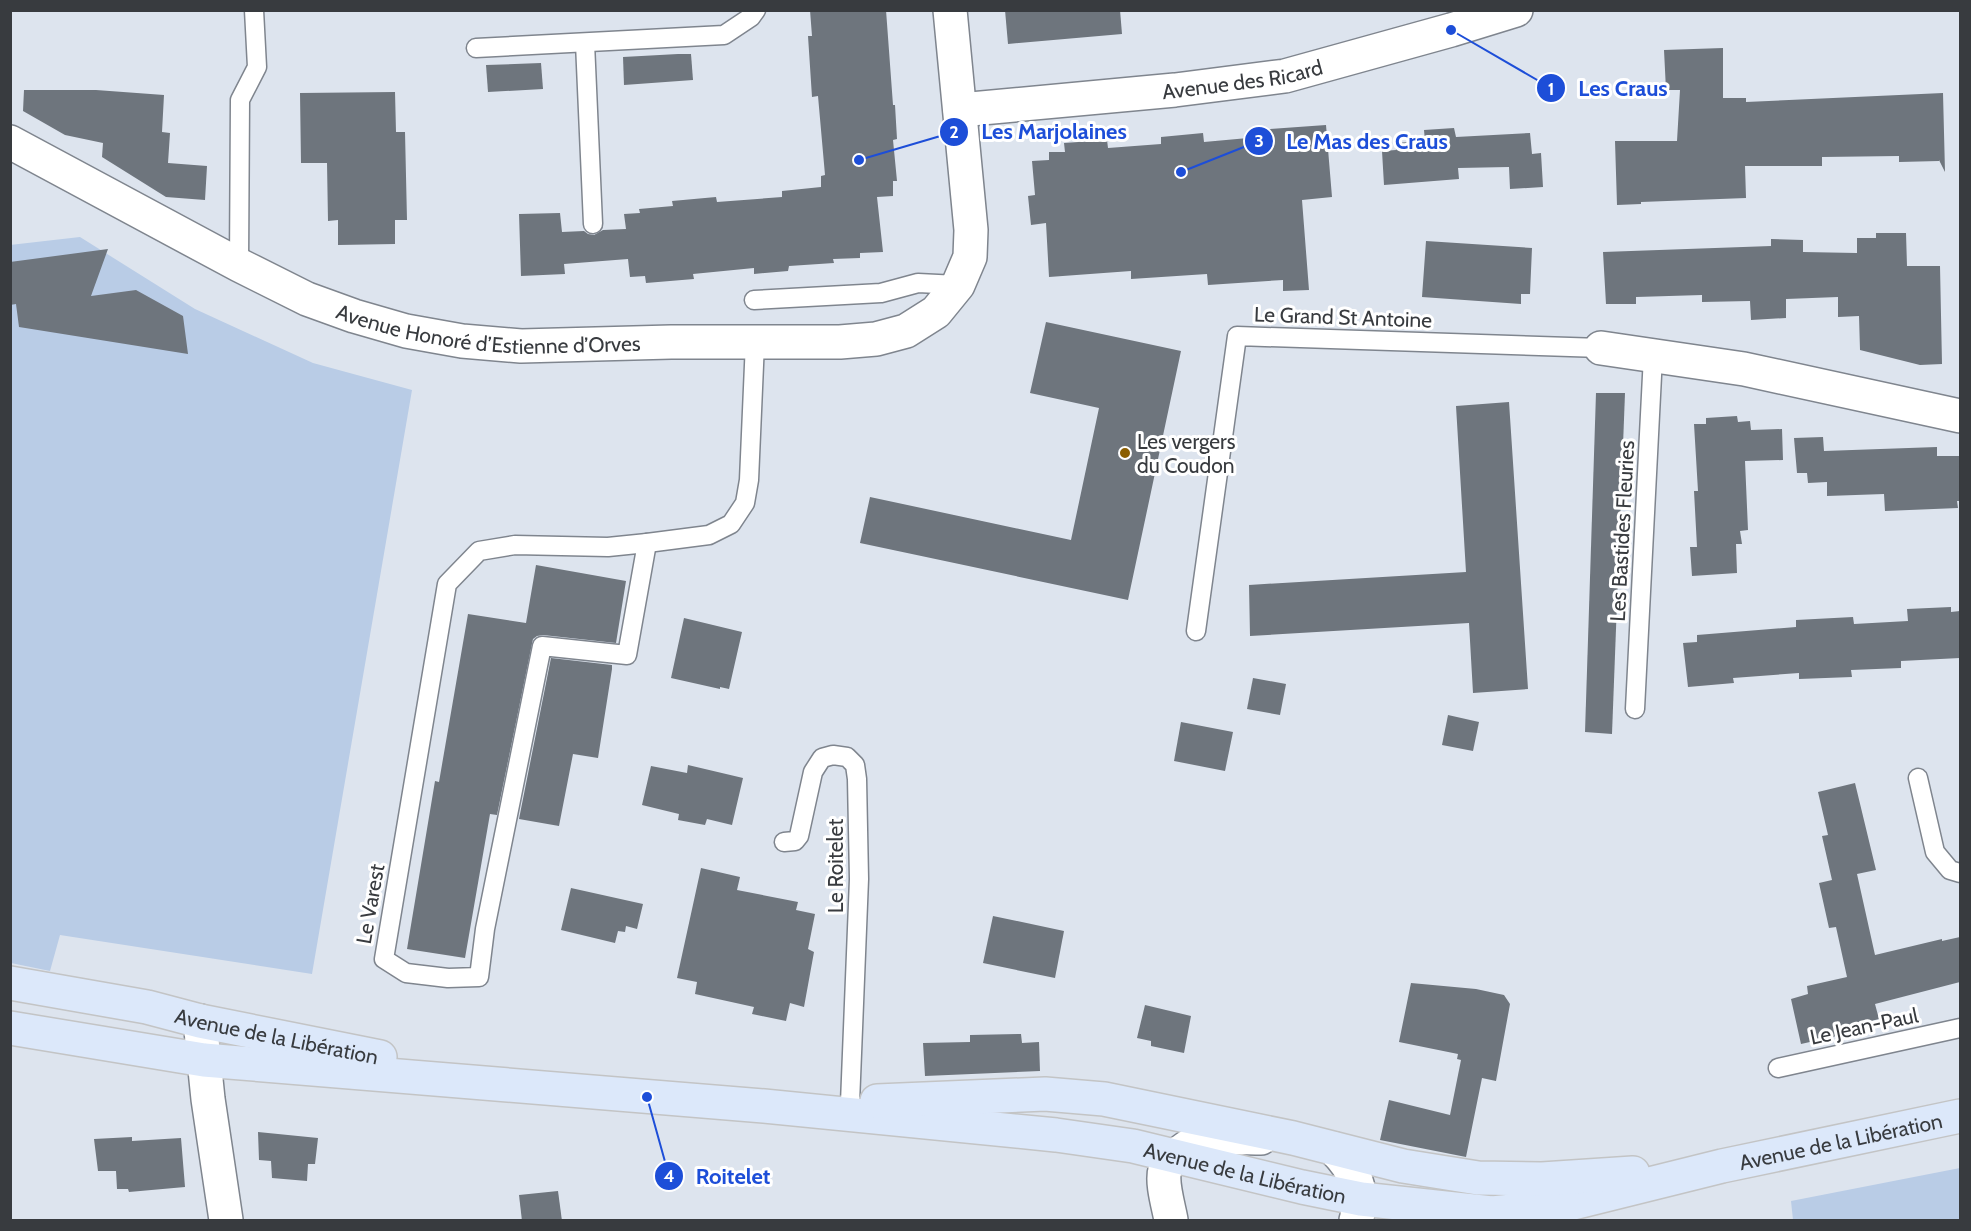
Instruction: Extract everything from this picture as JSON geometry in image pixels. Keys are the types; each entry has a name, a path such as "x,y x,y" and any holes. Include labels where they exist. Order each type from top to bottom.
{"main road":[{"name":"Avenue de la Libération","path":"10,983 147,1007 201,1021 541,1088"},
{"name":"Avenue de la Libération","path":"10,1028 204,1060 765,1106 1056,1135 1133,1146 1302,1187 1359,1210 1424,1214 1492,1213 1561,1206 1722,1166 1960,1116"},
{"name":"Avenue de la Libération","path":"765,1106 1045,1094 1104,1099 1293,1138 1402,1166 1478,1178 1542,1179 1722,1166"}],"street":[{"path":"950,10 971,230 964,271"},
{"name":"Avenue des Ricard","path":"960,110 1175,90 1285,76 1516,10"},
{"name":"Avenue Honoré d’Estienne d’Orves","path":"10,142 239,266 307,299 406,331 462,340 521,345 840,342 876,339 906,331 936,312 964,271"},
{"path":"1601,348 1744,369 1960,416"},
{"path":"201,1021 208,1099 226,1221"},
{"path":"1169,1207 1165,1171 1174,1156 1200,1141 1229,1138 1293,1138"},
{"path":"1133,1146 1150,1167 1169,1207"},
{"path":"1334,1149 1347,1161 1354,1178 1359,1210"}],"lane":[{"path":"239,266 240,100 257,67 254,10"},
{"path":"476,48 724,35 751,17 756,10"},
{"path":"585,43 593,224"},
{"path":"754,300 881,293 964,271"},
{"name":"Le Grand St Antoine","path":"1196,631 1237,336 1601,348"},
{"name":"Le Varest","path":"647,543 627,655 542,646 485,929 479,977 448,978 406,973 384,959 447,584 479,551 515,545 608,547 647,543 710,535 731,524 745,503 749,480 755,342"},
{"name":"Les Bastides Fleuries","path":"1635,709 1653,356"},
{"name":"Le Roitelet","path":"784,842 795,841 799,836 813,772 822,758 833,755 847,757 855,765 857,779 859,879 850,1103"},
{"path":"1918,778 1935,852 1950,870 1960,873"},
{"name":"Le Jean-Paul","path":"1778,1068 1960,1028"}],"shaded area":[{"path":"80,237 195,309 313,363 412,390 312,974 60,935 50,971 11,963 10,245"},
{"path":"1960,1168 1960,1220 1793,1220 1791,1201"}],"building":[{"path":"810,10 886,10 893,105 895,105 897,139 893,140 897,181 893,181 893,196 877,197 883,252 860,253 860,258 833,259 834,263 789,266 788,271 754,274 754,268 693,274 694,279 646,283 645,276 630,277 628,259 564,264 565,274 521,276 519,214 560,213 562,232 584,231 594,235 603,230 626,229 624,214 640,213 639,209 673,206 672,201 716,197 717,202 782,197 782,191 821,187 821,176 825,175 818,96 812,97 808,36 812,36"},
{"path":"1005,10 1120,10 1122,34 1008,44"},
{"path":"1723,48 1723,98 1746,98 1746,102 1943,93 1945,172 1939,160 1899,162 1899,156 1822,157 1822,166 1745,166 1746,198 1617,205 1615,141 1677,141 1680,90 1666,90 1664,50"},
{"path":"691,54 693,80 624,85 623,57"},
{"path":"541,63 543,89 488,92 486,65"},
{"path":"24,90 96,90 164,95 162,132 170,133 168,163 207,166 205,200 166,197 102,157 103,143 65,135 23,111"},
{"path":"395,92 396,132 405,132 407,220 395,220 395,244 338,245 338,220 328,221 327,163 301,163 300,93"},
{"path":"1326,125 1332,197 1302,200 1309,290 1283,291 1283,280 1208,285 1207,274 1131,279 1131,271 1049,277 1046,223 1031,225 1028,196 1035,195 1032,161 1049,160 1049,152 1065,152 1064,143 1107,140 1108,148 1161,144 1161,137 1203,133 1204,142 1259,137 1258,130"},
{"path":"1454,128 1456,137 1530,133 1532,154 1541,153 1543,187 1510,189 1509,167 1458,168 1459,179 1384,185 1382,151 1396,150 1395,143 1425,141 1424,130"},
{"path":"1876,233 1906,233 1907,266 1940,266 1942,364 1920,365 1860,350 1859,316 1838,317 1838,297 1786,299 1786,318 1751,320 1750,301 1702,302 1702,295 1636,297 1636,304 1606,304 1603,252 1771,246 1771,239 1803,240 1803,252 1857,253 1857,238 1876,238"},
{"path":"1426,241 1532,248 1530,294 1521,294 1521,304 1422,297"},
{"path":"108,249 91,296 136,290 183,316 188,354 19,327 16,304 10,305 10,262"},
{"name":"Les vergers du Coudon","path":"1046,322 1181,351 1128,600 860,543 870,497 1071,540 1099,408 1030,393"},
{"path":"1596,393 1625,393 1612,734 1585,732"},
{"path":"1509,402 1528,689 1473,693 1469,623 1250,636 1249,585 1466,572 1456,406"},
{"path":"1737,416 1738,422 1750,421 1751,430 1782,429 1783,460 1745,461 1748,530 1740,531 1742,544 1736,544 1737,573 1692,576 1690,547 1697,547 1694,491 1698,491 1694,424 1706,424 1706,418"},
{"path":"1823,437 1824,451 1937,447 1937,456 1960,456 1958,508 1885,511 1884,494 1827,496 1827,482 1808,483 1807,473 1797,473 1794,438"},
{"path":"536,565 626,581 616,643 543,635 533,639 497,815 490,814 465,958 407,949 435,781 439,782 468,614 526,623"},
{"path":"1951,607 1951,612 1960,611 1960,658 1901,661 1901,668 1851,670 1852,677 1799,679 1799,673 1733,678 1734,683 1688,687 1683,643 1697,642 1697,635 1796,627 1796,620 1853,617 1854,624 1908,621 1907,609"},
{"path":"684,618 742,632 729,689 671,678"},
{"path":"551,658 612,665 598,758 573,754 559,826 519,819"},
{"path":"1253,678 1286,684 1280,715 1247,709"},
{"path":"1448,715 1479,722 1473,751 1442,745"},
{"path":"1181,722 1233,732 1225,771 1174,761"},
{"path":"688,765 743,778 732,825 707,819 705,825 678,820 679,814 642,805 651,766 687,773"},
{"path":"1855,783 1876,870 1857,874 1875,955 1960,937 1960,982 1875,1004 1879,1019 1840,1029 1841,1035 1801,1044 1791,999 1808,994 1807,986 1847,977 1836,927 1829,928 1819,883 1832,880 1822,836 1828,835 1818,792"},
{"path":"701,868 740,877 737,890 798,902 796,910 815,914 808,949 814,952 804,1007 790,1003 786,1021 752,1014 754,1007 695,994 697,982 677,978"},
{"path":"571,888 643,904 637,929 626,926 625,932 618,931 615,943 561,930"},
{"path":"993,916 1064,931 1055,978 983,963"},
{"path":"1411,983 1476,989 1504,995 1510,1004 1496,1081 1482,1078 1466,1157 1380,1140 1389,1100 1450,1115 1461,1060 1457,1059 1458,1054 1399,1042"},
{"path":"1145,1005 1191,1016 1184,1053 1151,1046 1151,1041 1137,1038"},
{"path":"1021,1034 1022,1043 1039,1042 1040,1071 925,1076 923,1043 970,1042 970,1035"},
{"path":"258,1132 318,1138 315,1164 308,1164 307,1181 272,1178 271,1161 259,1160"},
{"path":"132,1137 132,1141 181,1138 185,1187 129,1192 128,1189 117,1189 116,1171 98,1171 94,1139"},
{"path":"558,1191 562,1221 522,1221 519,1195"}],"place":[{"name":"Les Craus","path":"1451,30"},
{"name":"Les Marjolaines","path":"859,160"},
{"name":"Le Mas des Craus","path":"1181,172"},
{"name":"Les vergers du Coudon","path":"1125,453"},
{"name":"Roitelet","path":"647,1097"}]}
